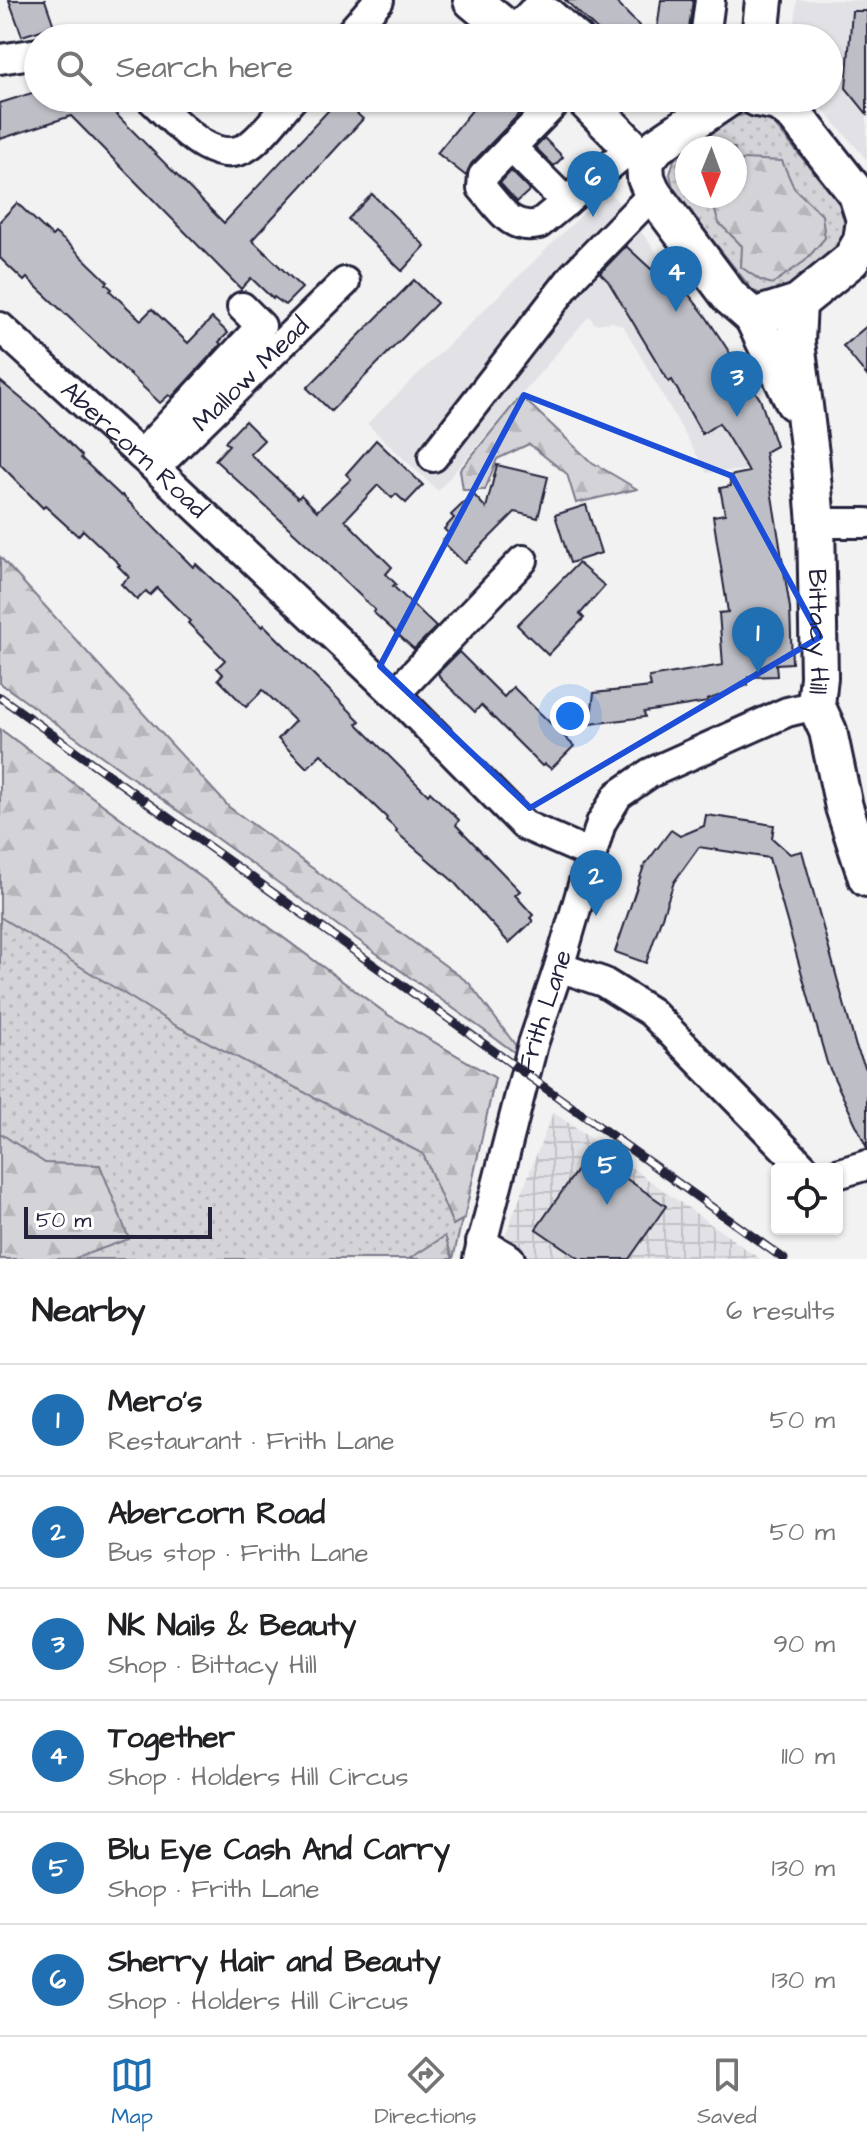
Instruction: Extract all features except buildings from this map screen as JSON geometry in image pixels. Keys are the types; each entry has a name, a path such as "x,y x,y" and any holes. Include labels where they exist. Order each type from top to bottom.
{"main road":[{"path":"472,0 501,24"},
{"path":"761,24 764,0"},
{"path":"595,112 643,167 730,297 753,317 798,303 851,260 862,241 866,220 857,194 791,112"},
{"path":"643,167 657,146 707,112"},
{"name":"Bittacy Hill","path":"798,303 796,342 816,523 819,677 816,705 855,805 867,878"},
{"name":"Bittacy Hill","path":"753,317 806,425"}],"street":[{"path":"358,24 379,0"},
{"path":"707,24 710,0"},
{"path":"524,24 532,12 550,13 563,24"},
{"path":"0,59 24,55"},
{"path":"166,112 206,147 230,152 252,144 281,112"},
{"path":"546,112 483,176 482,188 514,223 525,227 539,224 566,202 643,167"},
{"path":"511,147 566,202"},
{"path":"433,457 574,275 643,167"},
{"name":"Mallow Mead","path":"148,461 345,282"},
{"path":"148,461 261,326 242,307"},
{"name":"Abercorn Road","path":"0,327 148,461 395,694 524,825 591,854"},
{"path":"816,523 867,523"},
{"path":"395,694 523,560"},
{"name":"Frith Lane","path":"480,1250 533,1044 601,823 618,795 650,773 787,712 816,705"},
{"path":"559,967 603,982 651,1012 799,1163"},
{"path":"843,1172 867,1165"},
{"path":"480,1250 510,1259"}],"highlighted area":[{"path":"524,395 732,476 820,637 530,808 380,666"}],"shaded area":[{"path":"797,0 867,0 867,160 825,112 843,112 843,24 795,24"},
{"path":"608,189 705,315 760,399 776,446 767,451 768,468 707,473 624,327 613,322 595,324 589,316 438,491 367,424"},
{"path":"553,1112 760,1259 496,1259"}],"green space":[{"path":"750,114 770,119 845,210 848,229 838,249 775,296 754,292 687,208 747,208 747,136 704,136 734,116"},
{"path":"675,156 675,193 674,192 670,174"},
{"path":"747,159 782,161 794,188 822,215 825,238 805,261 772,284 741,267 742,246 719,223 714,208 747,208"},
{"path":"521,396 590,461 637,489 576,503 567,474 529,444 497,459 485,490 463,490 460,470"},
{"path":"0,557 229,807 469,983 528,1062 0,683"},
{"path":"0,729 388,1015 495,1078 453,1259 0,1259"},
{"path":"0,729 388,1015 495,1078 464,1219 453,1225 423,1154 175,1025 0,917"},
{"path":"0,1133 45,1163 100,1165 129,1239 73,1259 0,1259"},
{"path":"445,1236 453,1259 409,1259"}],"railway":[{"path":"0,697 784,1259"}],"place":[{"name":"Sherry Hair and Beauty","path":"593,217"},
{"name":"Together","path":"676,312"},
{"name":"NK Nails & Beauty","path":"737,417"},
{"name":"Mero's","path":"758,673"},
{"name":"Abercorn Road","path":"596,916"},
{"name":"Blu Eye Cash And Carry","path":"607,1205"}]}
